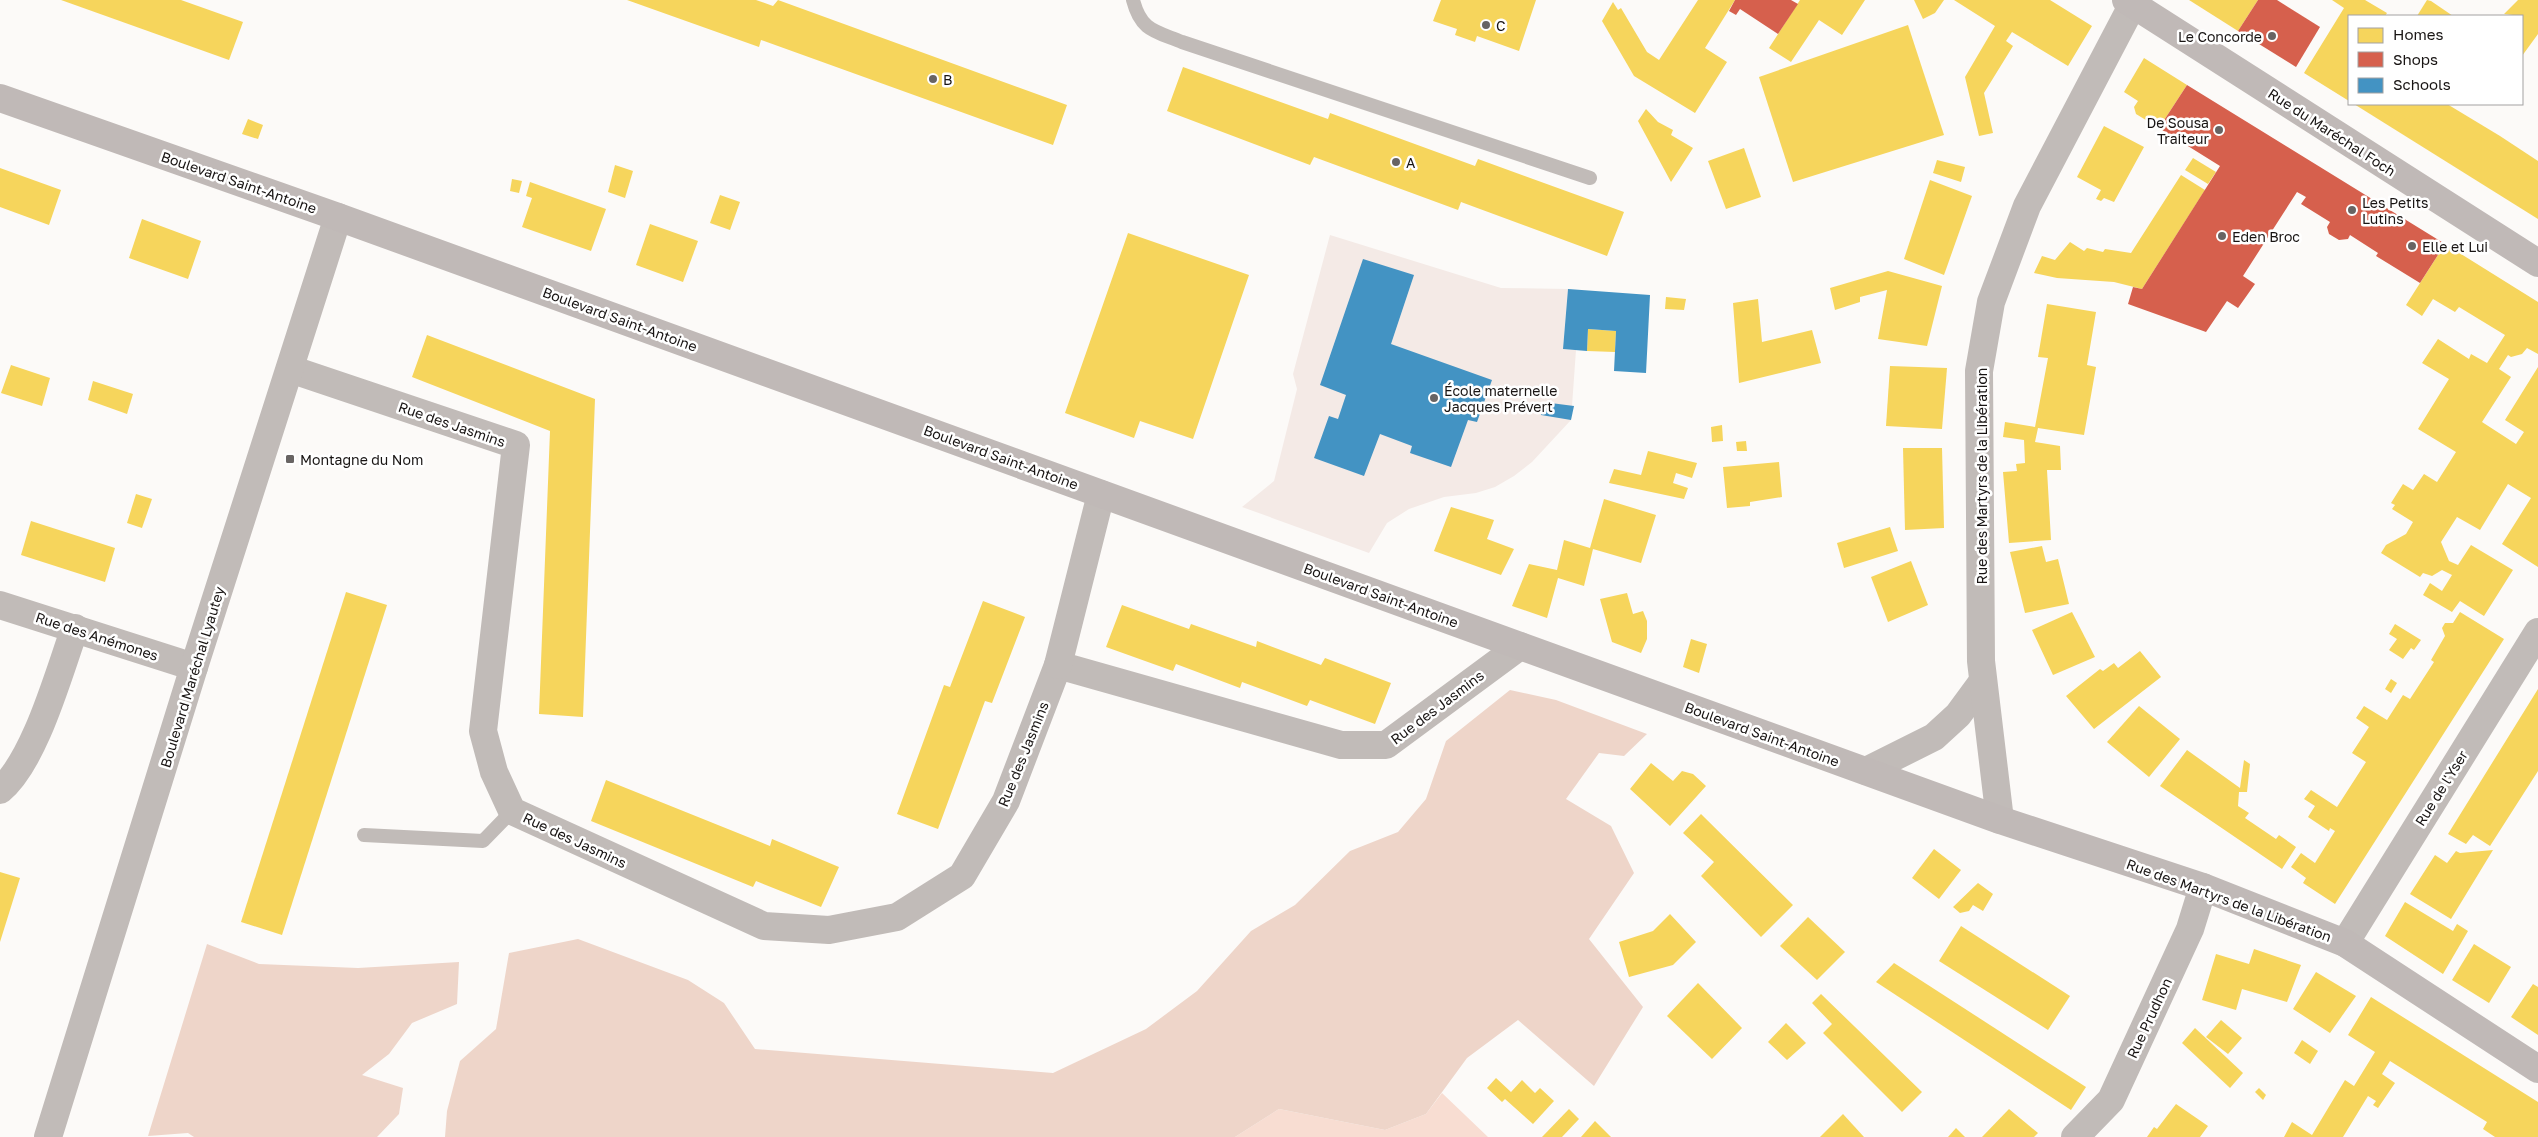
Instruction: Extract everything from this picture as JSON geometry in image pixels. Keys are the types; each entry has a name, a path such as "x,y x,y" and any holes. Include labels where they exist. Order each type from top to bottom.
{"street":[{"name":"Rue du Maréchal Foch","path":"2131,1 2538,264"},
{"name":"Rue des Martyrs de la Libération","path":"2131,1 2027,206 1991,302 1979,371 1981,661 2000,820 2203,887 2345,944 2538,1069"},
{"name":"Boulevard Saint-Antoine","path":"0,98 338,217 2000,820"},
{"name":"Boulevard Maréchal Lyautey","path":"48,1137 194,667 338,217"},
{"name":"Rue des Jasmins","path":"290,369 516,445 484,731 494,772 512,811 764,926 829,930 897,917 962,876 1006,801 1058,665 1101,494"},
{"name":"Rue des Anémones","path":"0,605 194,667"},
{"path":"0,790 8,784 37,734 75,628"},
{"name":"Rue de l'Yser","path":"2345,944 2538,632"},
{"name":"Rue des Jasmins","path":"1058,665 1341,745 1386,745 1520,646"},
{"path":"1866,771 1934,737 1958,716 1983,680"},
{"name":"Rue Prudhon","path":"2075,1137 2111,1100 2190,929 2203,887"}],"lane":[{"path":"1132,0 1137,16 1150,29 1182,42 1590,178"},
{"path":"364,835 483,841 512,811"}],"shaded area":[{"name":"École maternelle Jacques Prévert","path":"1330,235 1501,288 1568,289 1563,349 1576,350 1571,420 1532,462 1514,476 1495,487 1476,493 1444,497 1409,509 1387,523 1369,553 1242,507 1274,481 1297,389 1293,374"},
{"path":"1510,690 1556,700 1647,734 1624,756 1599,753 1566,799 1611,826 1634,873 1589,939 1643,1007 1594,1086 1518,1020 1467,1058 1426,1114 1385,1130 1279,1109 1235,1137 445,1137 447,1111 460,1061 496,1029 509,953 578,939 688,980 724,1003 755,1049 1053,1073 1146,1029 1197,991 1251,931 1295,905 1350,851 1398,832 1426,799 1446,741"},
{"path":"207,944 259,964 358,968 459,962 457,1004 412,1023 389,1054 362,1075 403,1088 399,1114 377,1137 194,1137 188,1133 148,1136"},
{"path":"1442,1093 1488,1137 1235,1137 1279,1109 1385,1130 1426,1114"}],"building: Homes":[{"path":"61,0 181,0 243,22 229,60"},
{"name":"B","path":"627,0 756,0 773,6 778,0 1067,105 1053,145 761,40 759,47"},
{"name":"C","path":"1441,0 1536,0 1519,51 1477,36 1475,42 1455,35 1457,29 1433,21"},
{"path":"1698,0 1735,0 1705,48 1727,62 1695,113 1634,76 1602,21 1613,2 1618,10 1621,8 1647,52 1659,60"},
{"path":"1800,0 1865,0 1842,35 1819,20 1791,62 1769,48"},
{"path":"1914,0 1944,0 1935,13 1923,19"},
{"path":"1954,0 2050,0 2092,26 2068,66 2012,32 2006,41 2013,46 1984,93 1993,133 1979,136 1965,77 1995,26"},
{"path":"2189,0 2258,0 2238,31"},
{"path":"2332,0 2365,0 2387,13 2386,15 2348,15 2348,100 2304,73 2344,8"},
{"path":"2427,0 2452,15 2418,15"},
{"path":"2518,0 2538,0 2538,34 2523,55 2523,15 2504,14"},
{"path":"1908,25 1944,135 1793,182 1759,77"},
{"path":"2144,58 2187,85 2159,128 2136,114 2134,107 2138,101 2124,92"},
{"name":"A","path":"1183,67 1328,119 1330,113 1475,166 1478,159 1624,212 1607,256 1461,202 1458,210 1314,157 1310,165 1167,111"},
{"path":"2356,105 2449,105 2500,136 2538,161 2538,219"},
{"path":"1646,109 1658,122 1673,130 1671,135 1693,148 1671,182 1638,121"},
{"path":"248,119 263,125 258,139 242,134"},
{"path":"2104,126 2144,147 2114,202 2104,198 2101,201 2096,199 2101,190 2077,177"},
{"path":"1744,148 1761,197 1726,209 1708,161"},
{"path":"2193,158 2216,172 2208,184 2185,170"},
{"path":"1937,160 1965,167 1961,182 1933,173"},
{"path":"615,165 633,171 625,198 608,192"},
{"path":"0,168 61,190 49,225 0,207"},
{"path":"2181,175 2205,190 2142,289 2114,282 2057,278 2034,273 2042,256 2055,260 2070,242 2084,251 2087,248 2103,252 2105,249 2131,253"},
{"path":"512,179 522,181 519,193 510,191"},
{"path":"1930,180 1972,196 1944,275 1904,259"},
{"path":"530,182 606,209 591,251 522,227 532,198 526,196"},
{"path":"720,195 740,202 730,230 710,223"},
{"path":"142,219 201,241 188,279 129,258"},
{"path":"650,224 698,241 683,282 636,265"},
{"path":"1128,233 1249,275 1193,439 1140,421 1134,438 1065,413"},
{"path":"2445,244 2538,302 2538,354 2527,348 2522,354 2511,357 2508,355 2499,369 2511,377 2482,422 2516,444 2524,432 2505,420 2538,367 2538,567 2502,544 2531,498 2508,484 2480,530 2457,517 2441,542 2449,561 2458,565 2471,545 2513,570 2484,616 2460,601 2452,612 2423,595 2430,583 2442,591 2452,575 2442,570 2432,576 2423,573 2420,577 2381,553 2386,545 2406,534 2413,522 2392,509 2395,505 2391,503 2403,484 2413,490 2424,474 2437,482 2456,452 2418,429 2449,379 2422,363 2438,339 2469,359 2471,354 2487,363 2505,335 2459,307 2455,312 2433,299 2422,316 2406,305"},
{"path":"1888,271 1942,286 1927,346 1878,339 1887,290 1860,297 1860,302 1835,310 1830,288"},
{"path":"1666,297 1686,299 1684,310 1665,309"},
{"path":"1758,299 1762,342 1812,330 1821,363 1739,383 1733,303"},
{"path":"2047,304 2096,312 2087,365 2096,367 2084,435 2038,428 2035,442 2060,446 2061,470 2047,470 2051,540 2009,543 2003,472 2017,471 2016,464 2025,463 2024,440 2003,437 2005,422 2035,427 2048,358 2038,357"},
{"path":"1588,329 1616,331 1615,352 1587,351"},
{"path":"427,335 595,399 583,717 539,714 550,431 412,377"},
{"path":"11,365 50,378 42,406 1,393"},
{"path":"1890,366 1947,368 1942,429 1886,426"},
{"path":"93,381 133,394 127,414 88,400"},
{"path":"1722,425 1723,441 1712,442 1711,427"},
{"path":"1746,441 1747,451 1737,451 1736,442"},
{"path":"1903,448 1942,448 1944,528 1905,530"},
{"path":"1648,451 1697,463 1692,478 1676,473 1673,483 1688,488 1684,499 1609,483 1614,469 1641,475"},
{"path":"1779,462 1782,497 1750,502 1750,506 1727,508 1723,467"},
{"path":"136,494 152,499 142,528 127,523"},
{"path":"1604,499 1656,515 1641,563 1593,549 1584,586 1558,578 1547,618 1512,606 1529,564 1557,570 1564,540 1590,548"},
{"path":"1451,507 1494,520 1487,539 1514,549 1501,575 1434,551"},
{"path":"31,521 115,548 105,582 21,555"},
{"path":"1890,527 1898,551 1844,568 1837,543"},
{"path":"2042,546 2046,562 2058,559 2069,604 2025,613 2010,552"},
{"path":"1911,561 1928,605 1888,622 1871,577"},
{"path":"346,592 387,605 282,935 241,922"},
{"path":"1627,593 1633,614 1643,611 1647,621 1647,639 1641,653 1612,642 1600,599"},
{"path":"983,601 1025,617 992,703 985,701 938,829 897,814 944,685 950,687"},
{"path":"1122,605 1189,629 1191,624 1256,647 1257,641 1321,665 1325,658 1391,683 1375,724 1310,700 1307,706 1242,682 1240,688 1176,664 1173,671 1106,647"},
{"path":"2072,612 2095,657 2053,675 2032,630"},
{"path":"2460,612 2504,639 2335,904 2303,883 2306,878 2291,867 2301,853 2315,863 2335,831 2330,828 2329,831 2308,817 2315,806 2304,799 2311,790 2337,807 2366,762 2352,753 2369,727 2356,718 2364,706 2387,720 2403,695 2410,699 2434,662 2431,660 2445,636 2442,628 2445,623 2453,623"},
{"path":"2395,624 2421,640 2414,650 2411,648 2403,659 2389,650 2397,639 2389,634"},
{"path":"1691,639 1707,644 1699,673 1683,667"},
{"path":"2140,651 2161,677 2094,729 2066,696 2100,669 2103,671 2114,663 2118,668"},
{"path":"2391,679 2397,683 2391,693 2385,689"},
{"path":"2538,689 2538,771 2490,846 2473,835 2466,844 2448,834"},
{"path":"2139,706 2180,739 2149,777 2107,742"},
{"path":"2187,750 2240,788 2244,760 2250,764 2247,792 2239,792 2238,806 2249,813 2245,818 2276,839 2279,835 2296,847 2282,869 2160,786"},
{"path":"1651,763 1673,781 1682,771 1693,774 1706,786 1670,826 1630,789"},
{"path":"606,780 770,846 772,839 839,867 821,907 756,881 753,887 591,821"},
{"path":"1701,814 1793,905 1761,937 1701,876 1714,862 1683,833"},
{"path":"1934,849 1961,870 1939,899 1912,878"},
{"path":"2493,850 2451,919 2410,894 2435,855 2447,863 2456,851 2460,853"},
{"path":"0,872 20,878 0,942"},
{"path":"1978,883 1993,894 1983,911 1973,905 1969,911 1960,913 1953,907"},
{"path":"2405,902 2453,931 2457,924 2468,931 2443,974 2385,936"},
{"path":"1670,914 1696,942 1673,965 1629,977 1619,942 1653,931"},
{"path":"1808,917 1845,952 1817,980 1780,946"},
{"path":"1961,926 2070,996 2048,1030 1939,961"},
{"path":"2474,944 2511,967 2489,1003 2452,980"},
{"path":"2254,949 2301,965 2287,1002 2242,989 2236,1010 2202,1000 2216,954 2249,964"},
{"path":"1894,963 2086,1087 2071,1110 1876,982"},
{"path":"2316,972 2356,996 2330,1033 2293,1009"},
{"path":"1698,983 1742,1028 1712,1059 1667,1016"},
{"path":"2533,984 2538,987 2538,1035 2511,1017"},
{"path":"1821,994 1922,1092 1902,1112 1823,1033 1832,1024 1812,1003"},
{"path":"2371,997 2538,1102 2538,1137 2495,1137 2483,1129 2487,1122 2390,1061 2382,1074 2395,1083 2378,1108 2373,1105 2376,1101 2368,1096 2343,1137 2284,1137 2292,1122 2312,1135 2345,1080 2354,1086 2375,1052 2348,1035"},
{"path":"2221,1020 2242,1038 2228,1054 2206,1037"},
{"path":"1786,1023 1806,1043 1787,1060 1768,1042"},
{"path":"2195,1028 2243,1073 2230,1088 2182,1043"},
{"path":"2302,1040 2318,1051 2310,1064 2294,1053"},
{"path":"1496,1078 1511,1092 1522,1080 1535,1093 1540,1088 1554,1101 1533,1124 1505,1099 1502,1102 1487,1088"},
{"path":"2259,1088 2266,1095 2263,1100 2255,1092"},
{"path":"2176,1104 2208,1126 2200,1137 2147,1137 2154,1127 2157,1129"},
{"path":"1569,1109 1579,1119 1562,1137 1542,1137"},
{"path":"2009,1109 2038,1133 2034,1137 1982,1137"},
{"path":"1843,1114 1864,1137 1820,1137"},
{"path":"1595,1121 1611,1137 1581,1137"},
{"path":"1956,1128 1965,1137 1948,1137"}],"building: Shops":[{"path":"1735,0 1791,0 1798,4 1778,34 1740,9 1736,15 1729,11"},
{"path":"2258,0 2277,0 2320,27 2296,67 2238,31"},
{"name":"Eden Broc","path":"2187,85 2445,244 2420,283 2376,256 2378,253 2350,235 2348,239 2339,240 2329,234 2327,227 2330,222 2301,204 2306,197 2297,192 2243,276 2255,284 2238,308 2227,301 2206,332 2128,304 2133,287 2142,289 2220,166 2159,128"}],"building: Schools":[{"path":"1363,259 1414,275 1391,344 1492,380 1477,422 1468,420 1451,467 1410,453 1412,446 1380,434 1364,476 1314,458 1329,416 1338,419 1346,395 1320,385"},
{"path":"1568,289 1650,295 1646,373 1614,371 1616,331 1588,329 1587,351 1563,349"},
{"path":"1543,402 1574,406 1571,420 1541,415"}],"place":[{"name":"C","path":"1486,25"},
{"name":"Le Concorde","path":"2272,36"},
{"name":"B","path":"933,79"},
{"name":"De Sousa Traiteur","path":"2219,130"},
{"name":"A","path":"1396,162"},
{"name":"Les Petits Lutins","path":"2352,210"},
{"name":"Eden Broc","path":"2222,236"},
{"name":"Elle et Lui","path":"2412,246"},
{"name":"École maternelle Jacques Prévert","path":"1434,398"},
{"name":"Montagne du Nom","path":"290,459"}]}
